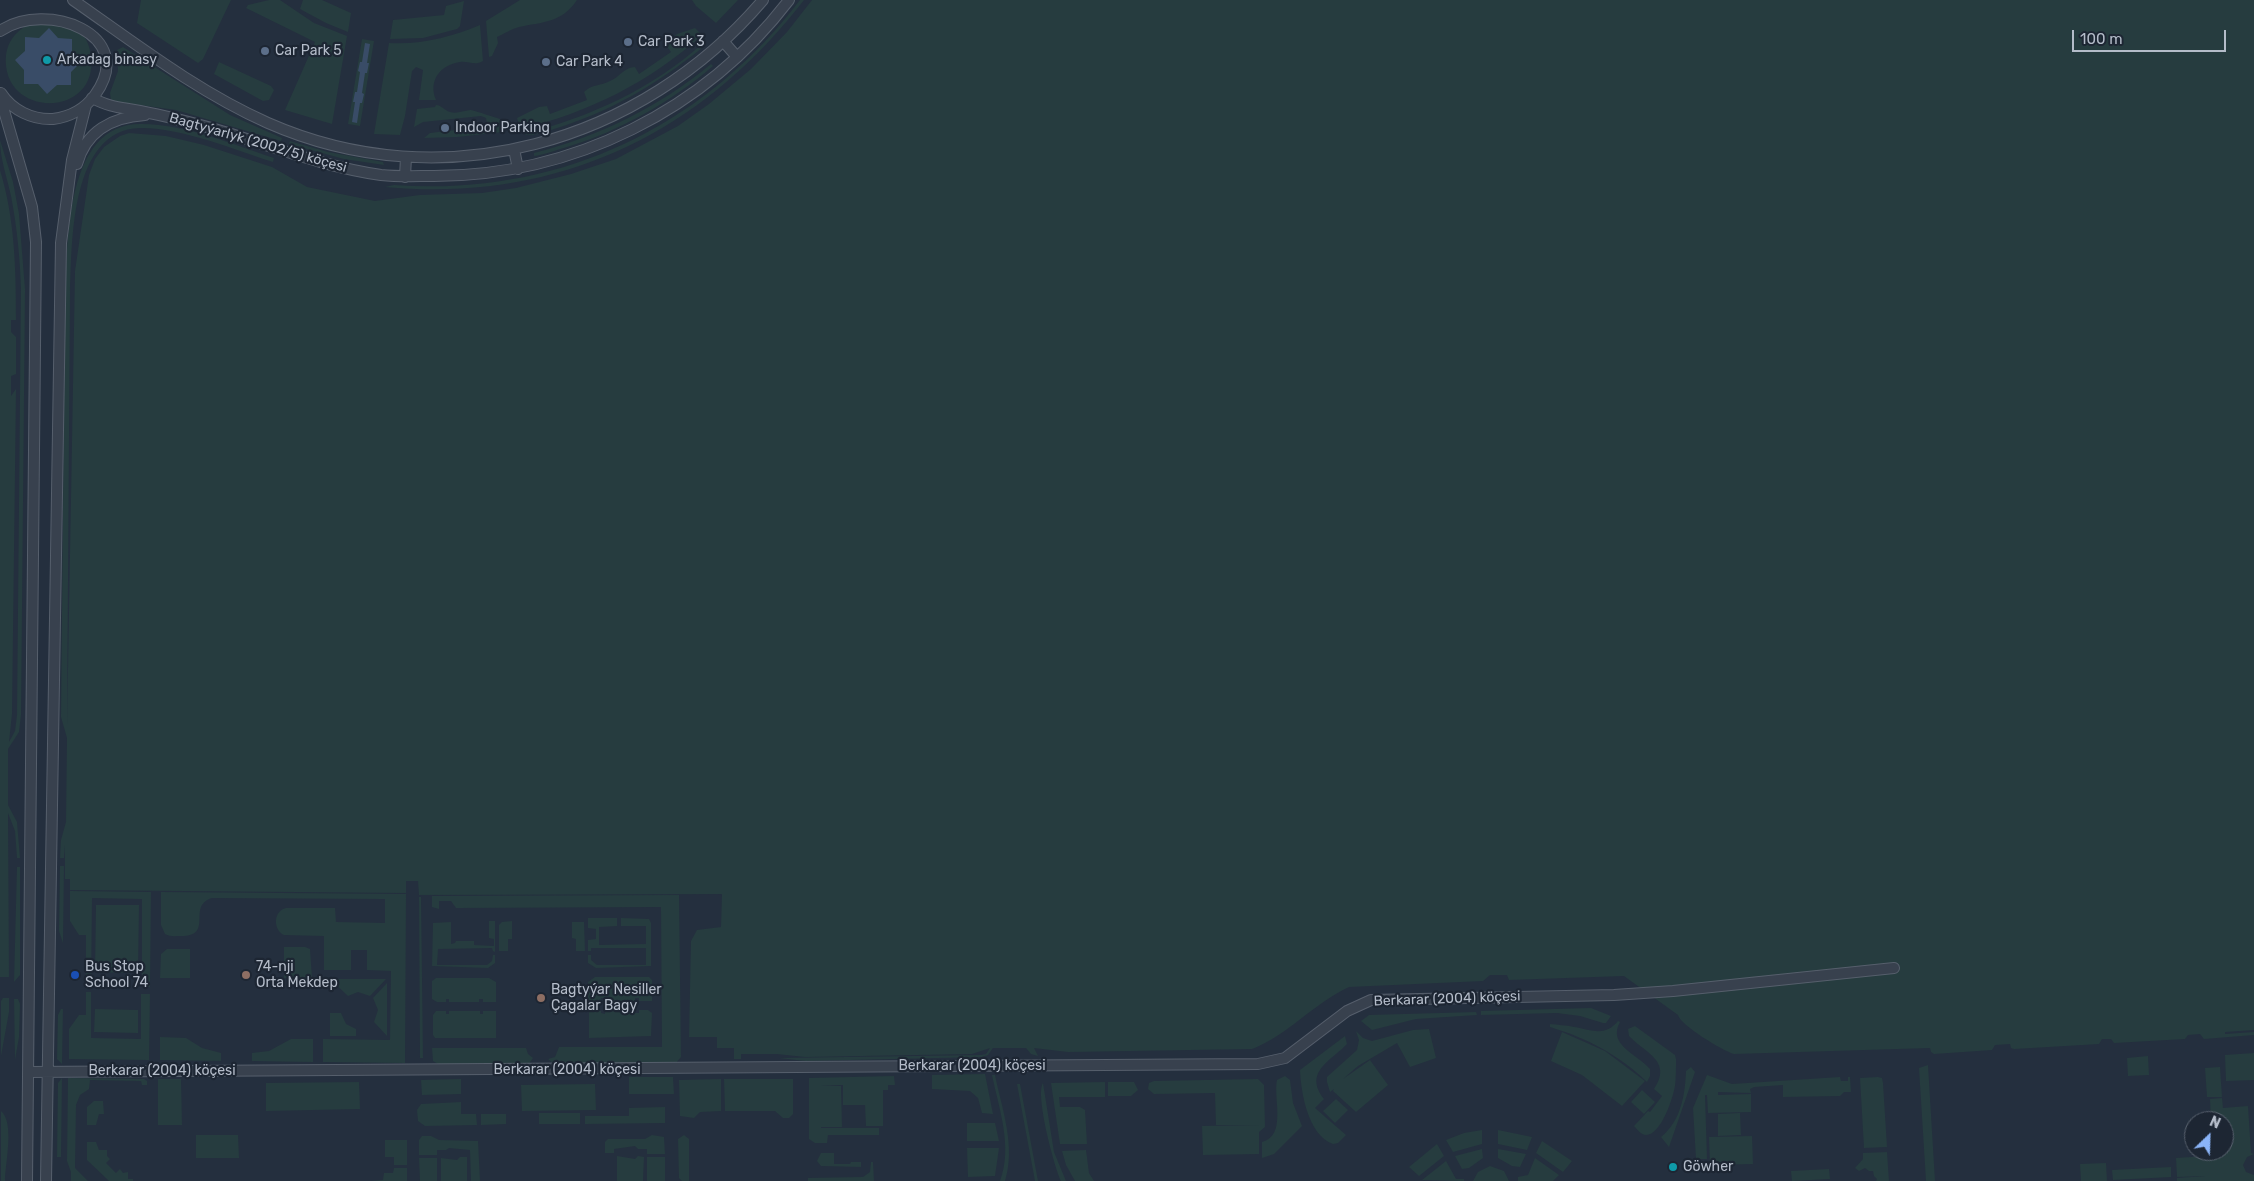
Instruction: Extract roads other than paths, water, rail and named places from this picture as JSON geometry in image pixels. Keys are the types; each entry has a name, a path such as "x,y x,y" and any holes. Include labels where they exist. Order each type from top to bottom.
{"street":[{"name":"Bagtyýarlyk (2002/5) köçesi","path":"73,0 216,96 270,124 312,140 384,155 406,156 475,154 514,149 571,133 627,110 670,85 723,41 763,0"},
{"name":"Bagtyýarlyk (2002/5) köçesi","path":"89,102 157,115 218,130 334,166 382,175 479,175 518,169 578,153 637,128 682,100 737,58 766,29 789,0"},
{"path":"46,1181 46,1071 61,243 78,134 89,102 102,82 106,64 103,45 95,28 81,15 63,3"},
{"path":"0,31 19,13"},
{"path":"95,28 115,29"},
{"path":"723,41 737,58"},
{"path":"0,92 15,108 42,118 60,118 89,102"},
{"path":"0,97 32,207 36,242 27,1181"},
{"path":"65,208 80,155 96,131 108,123 120,119 157,115"},
{"path":"514,149 518,169"},
{"path":"405,176 406,156"},
{"name":"Berkarar (2004) köçesi","path":"29,1072 1258,1064 1285,1058 1347,1011 1371,1000 1623,994 1894,968"}],"water":[{"path":"49,28 58,38 72,39 72,52 81,62 71,72 71,85 57,85 47,94 38,84 24,84 24,70 15,60 25,51 25,37 39,38"},
{"path":"365,43 370,44 367,63 369,63 367,73 365,73 362,93 364,94 362,103 360,103 357,123 352,122 355,102 353,102 355,92 357,92 360,72 358,71 360,62 362,62"}],"place":[{"name":"Car Park 3","path":"628,42"},
{"name":"Car Park 5","path":"265,51"},
{"name":"Arkadag binasy","path":"47,60"},
{"name":"Car Park 4","path":"546,62"},
{"name":"Indoor Parking","path":"445,128"},
{"name":"Bus Stop School 74","path":"75,975"},
{"name":"74-nji Orta Mekdep","path":"246,975"},
{"name":"Bagtyýar Nesiller Çagalar Bagy","path":"541,998"},
{"name":"Göwher","path":"1673,1167"}]}
